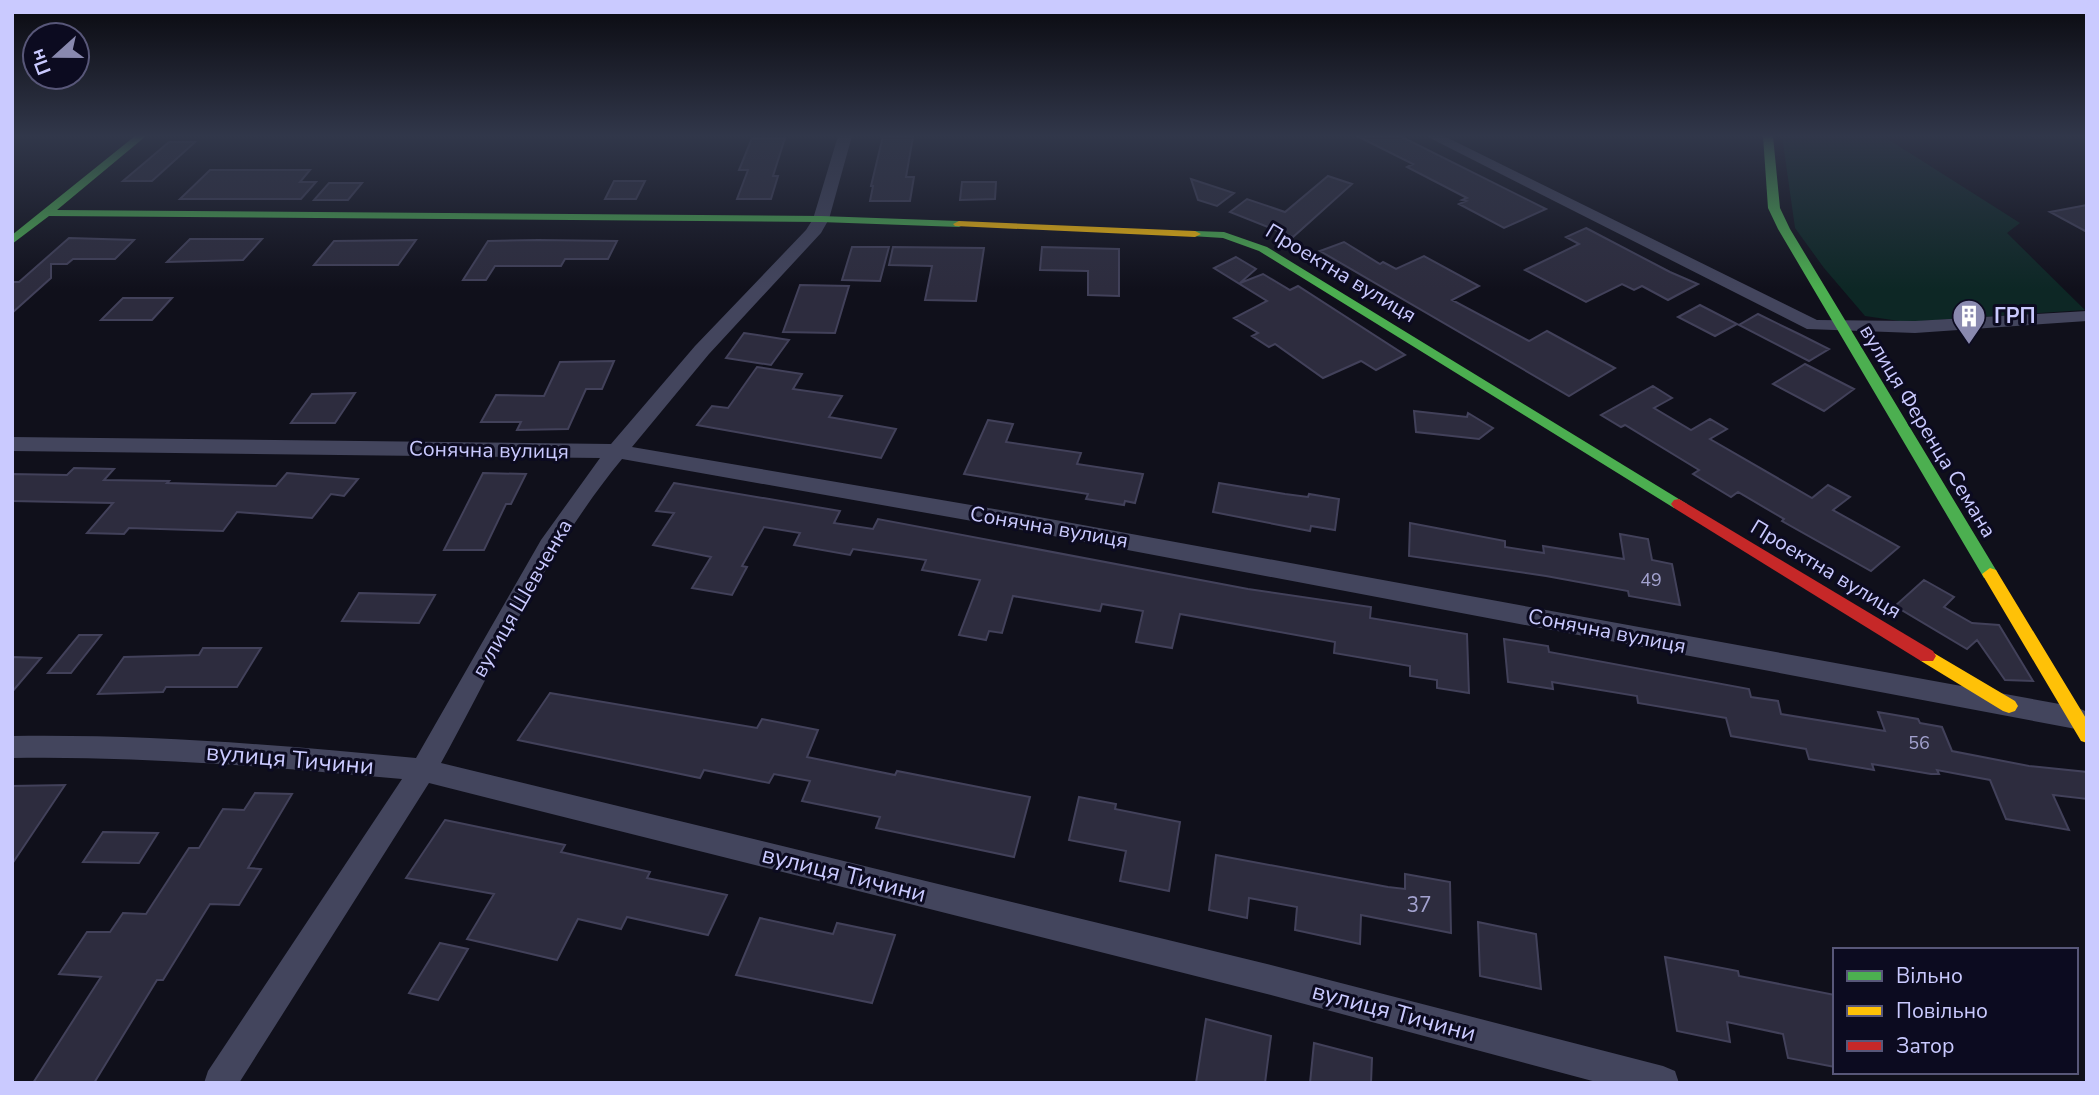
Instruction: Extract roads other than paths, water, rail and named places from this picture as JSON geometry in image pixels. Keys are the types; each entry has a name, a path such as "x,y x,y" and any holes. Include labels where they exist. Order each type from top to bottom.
{"street":[{"path":"12,241 78,187"},
{"name":"вулиця Шевченка","path":"220,1083 424,770 549,546 596,475 702,350 813,233 821,219 830,187"},
{"path":"1536,187 1814,325 1915,327 2087,316"},
{"name":"вулиця Ференца Семана","path":"1772,187 1774,208 1779,219 1840,327 2081,727"},
{"name":"Проектна вулиця","path":"46,213 821,219 1195,233 1244,240 1263,249 2009,706"},
{"name":"Сонячна вулиця","path":"12,444 617,452 1006,519 2009,706 2081,727"},
{"name":"вулиця Тичини","path":"12,747 70,746 248,753 424,770 1267,979 1663,1083"}],"place":[{"name":"ГРП","path":"1969,346"}]}
